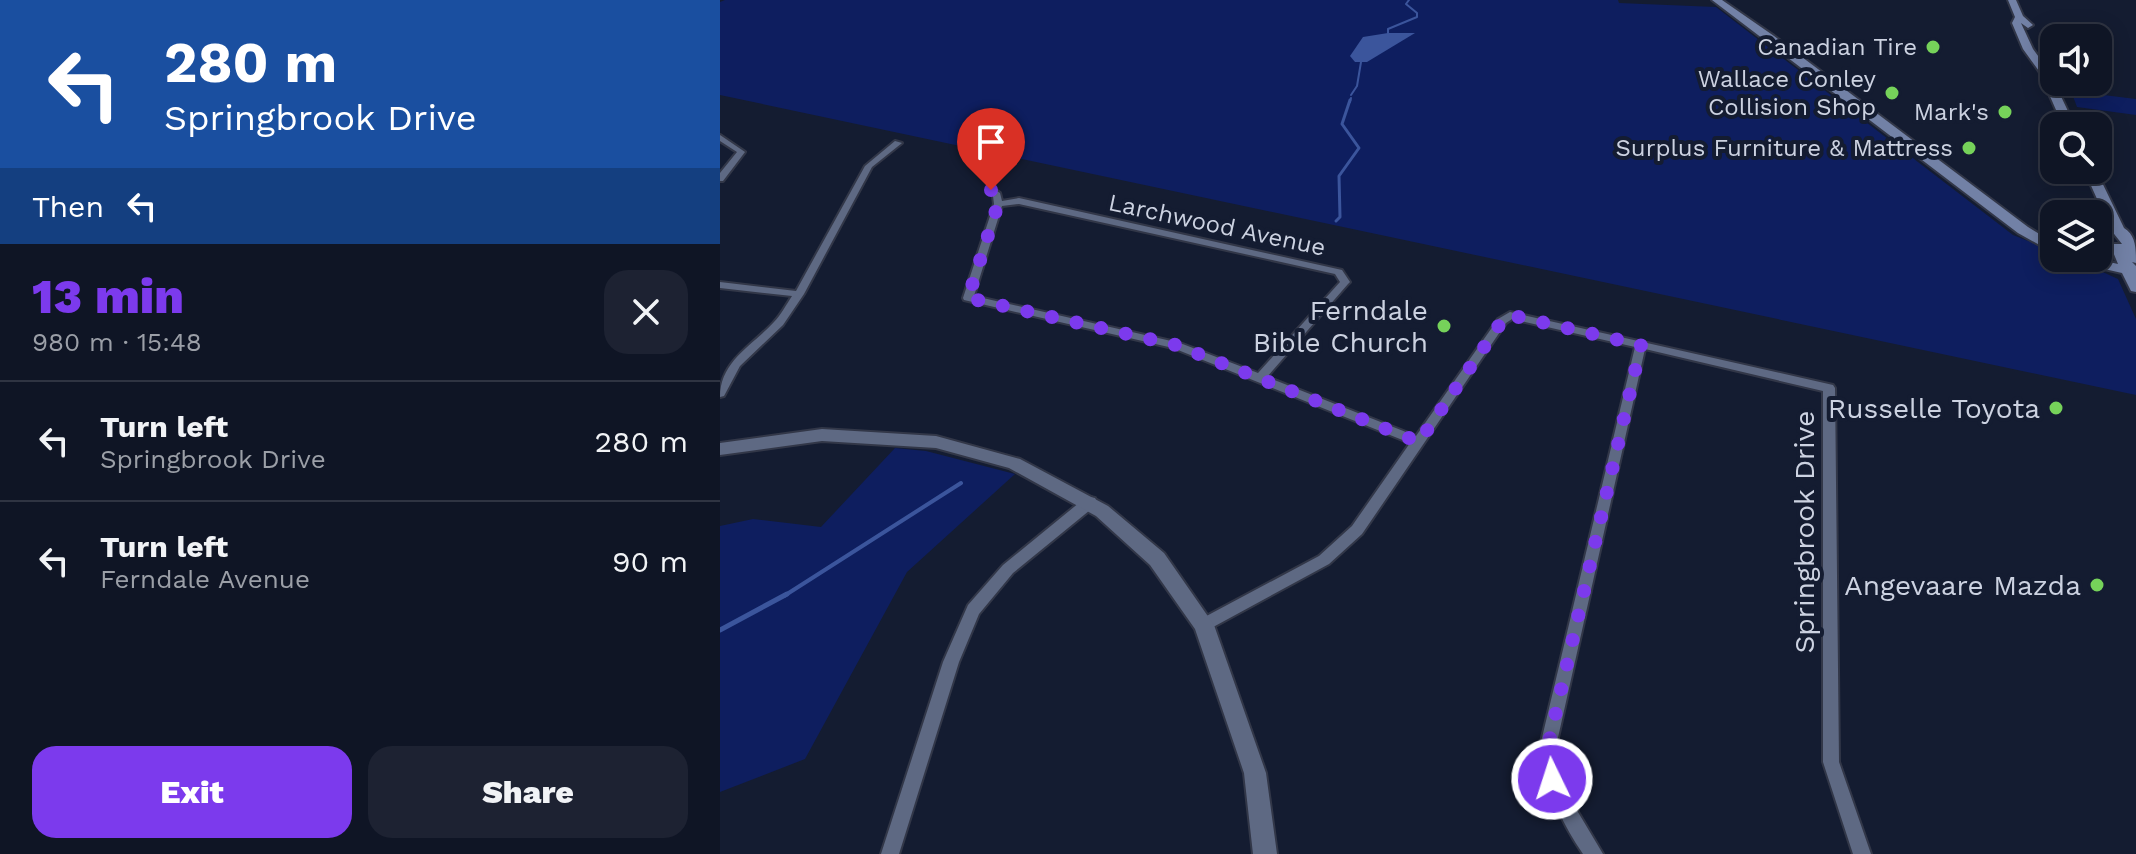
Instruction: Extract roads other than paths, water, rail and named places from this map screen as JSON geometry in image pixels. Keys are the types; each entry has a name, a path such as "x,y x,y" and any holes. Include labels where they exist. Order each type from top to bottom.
{"main road":[{"path":"1716,0 1771,38 2015,224 2040,239"},
{"path":"2012,0 2019,17 2016,23 2028,49 2036,56 2062,112"},
{"path":"2097,184 2118,230 2111,232 2133,266 2136,288"},
{"path":"2112,262 2133,266"},
{"path":"2112,267 2133,266"}],"street":[{"path":"720,137 741,152 720,179"},
{"path":"720,393 736,364 779,323 799,294 869,166 898,143"},
{"path":"991,190 997,195 998,204 968,298 1176,345 1419,442 1357,530 1324,560 1204,625"},
{"name":"Larchwood Avenue","path":"998,204 1019,201 1339,272 1345,282 1260,378"},
{"path":"720,285 799,294"},
{"name":"Springbrook Drive","path":"1419,442 1502,321 1510,315 1829,388 1831,762 1862,854"},
{"path":"1594,854 1569,819 1552,779 1549,742 1641,345"},
{"path":"720,449 822,435 936,442 1014,463 1090,502 1129,531 1157,559 1204,625 1255,773 1265,854"},
{"path":"890,854 951,662 973,610 1008,569 1090,502"}],"water":[{"path":"1415,33 1367,62 1355,62 1350,56 1363,37"}],"waterway":[{"path":"1388,33 1388,29 1417,17 1417,13 1406,4 1409,0"},
{"path":"1351,95 1357,86 1361,62"},
{"path":"1350,102 1351,98"},
{"path":"1336,221 1340,217 1339,176 1359,148 1342,124 1350,100"},
{"path":"784,596 961,483"},
{"path":"720,630 787,594"}],"place":[{"name":"Canadian Tire","path":"1933,47"},
{"name":"Wallace Conley Collision Shop","path":"1892,93"},
{"name":"Mark's","path":"2005,112"},
{"name":"Surplus Furniture & Mattress","path":"1969,148"},
{"name":"Ferndale Bible Church","path":"1444,326"},
{"name":"Russelle Toyota","path":"2056,408"},
{"name":"Angevaare Mazda","path":"2097,585"}]}
